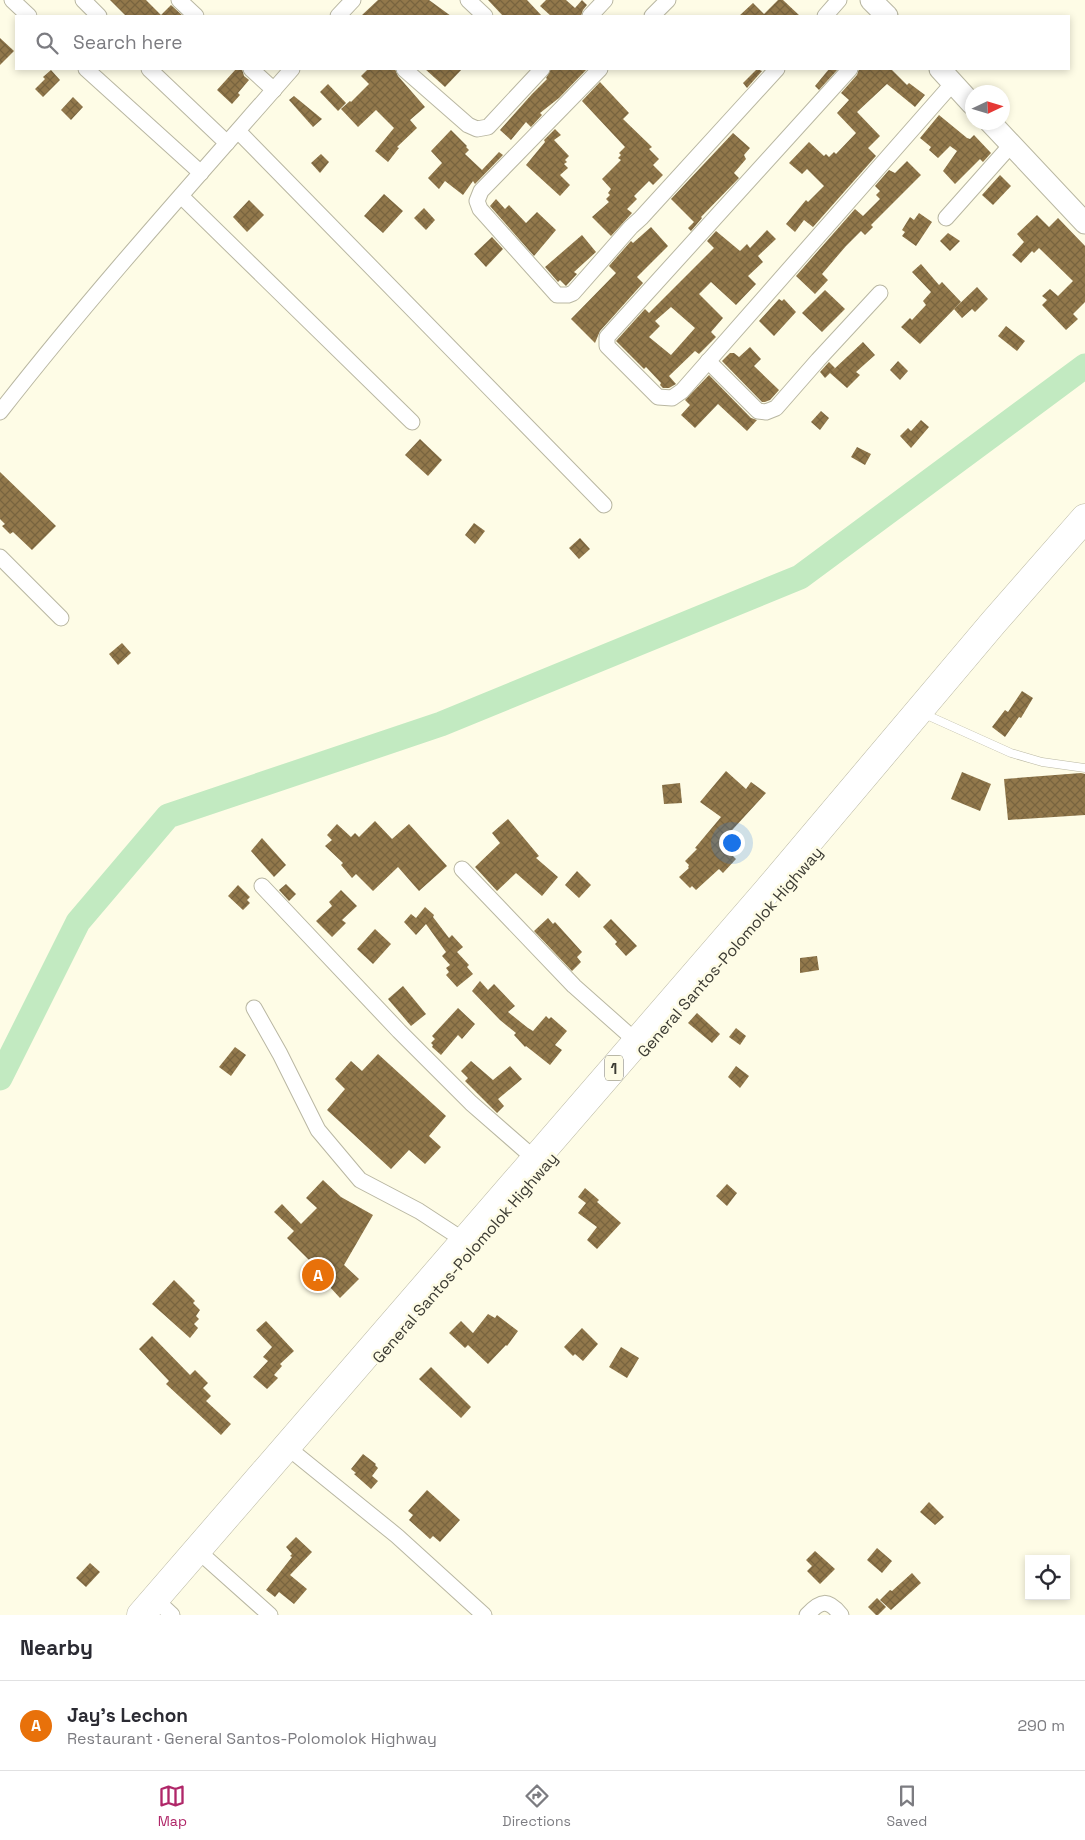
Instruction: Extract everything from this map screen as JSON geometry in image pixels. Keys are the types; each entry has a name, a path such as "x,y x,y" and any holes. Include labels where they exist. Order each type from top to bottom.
{"highway":[{"name":"1","path":"158,1610 202,1554 465,1241 1085,518"},
{"name":"General Santos-Polomolok Highway","path":"291,1450 773,903 1085,536"}],"street":[{"path":"12,0 28,15"},
{"path":"84,0 98,15"},
{"path":"179,0 195,15"},
{"path":"341,15 353,0"},
{"path":"468,0 484,15"},
{"path":"653,15 668,0"},
{"path":"826,15 839,0"},
{"path":"871,0 886,15"},
{"path":"591,15 600,2"},
{"path":"87,70 201,173"},
{"path":"150,70 227,143"},
{"path":"252,70 274,90"},
{"path":"0,412 40,360 111,275 291,70"},
{"path":"405,70 468,125 477,129 488,127 539,70"},
{"path":"599,70 481,191 477,201 480,209 557,295 573,293 631,227 642,218 776,70"},
{"path":"849,70 606,340 607,346 660,398 672,398 682,391 947,76 965,96"},
{"path":"997,130 1085,222"},
{"path":"238,131 604,505"},
{"path":"946,218 1011,145"},
{"path":"181,196 412,422"},
{"path":"708,361 758,410 770,411 776,408 880,293"},
{"path":"0,557 61,618"},
{"path":"462,869 574,986 637,1042"},
{"path":"262,886 418,1051 471,1103 535,1159"},
{"path":"254,1008 280,1054 318,1130 360,1180 419,1211 465,1241"},
{"path":"291,1450 397,1536 484,1615"},
{"path":"202,1554 270,1615"},
{"path":"807,1615 817,1605 828,1603 841,1615"}],"lane":[{"path":"931,717 1011,753 1042,762 1085,768"}],"building":[{"path":"110,0 146,0 161,15 125,15"},
{"path":"378,0 429,0 450,15 362,15"},
{"path":"488,0 527,0 541,15 502,15"},
{"path":"546,0 566,0 575,8 582,0 587,5 581,15 550,15 540,6"},
{"path":"778,0 783,0 799,15 740,15 753,3 764,14"},
{"path":"171,5 182,15 161,15"},
{"path":"0,38 14,51 0,65"},
{"path":"51,70 60,80 43,97 35,89 45,79 43,77"},
{"path":"235,70 242,70 244,76 249,80 232,104 217,90"},
{"path":"367,70 395,70 398,76 425,107 410,120 417,128 397,147 399,148 388,162 375,151 394,128 376,110 358,127 341,109 369,84 361,76"},
{"path":"426,70 461,70 445,87"},
{"path":"550,70 586,70 559,98 540,113 542,115 531,127 526,122 511,140 500,130 546,78"},
{"path":"756,70 762,71 747,88 743,83"},
{"path":"828,70 837,70 819,90 815,86"},
{"path":"859,70 892,70 907,85 909,83 925,95 915,107 887,84 857,112 880,136 868,148 876,156 813,227 804,220 795,232 786,224 806,200 808,202 824,186 807,169 802,174 789,163 809,142 824,156 826,154 829,157 834,152 836,154 856,133 837,113 849,100 841,93 857,75"},
{"path":"600,82 629,113 623,119 652,147 649,149 659,159 653,165 663,175 653,185 649,181 634,196 637,199 627,209 632,213 611,236 592,217 609,202 606,199 610,195 608,193 611,189 602,179 621,160 618,158 621,155 619,153 625,147 582,101"},
{"path":"328,84 346,103 338,111 320,92"},
{"path":"294,96 322,119 313,127 289,100"},
{"path":"73,97 83,107 71,120 61,110"},
{"path":"939,115 967,138 970,139 974,135 991,153 983,162 980,159 955,184 943,171 957,151 950,146 938,158 929,150 931,147 920,138"},
{"path":"555,129 561,135 554,140 569,156 564,164 568,168 560,175 570,185 560,196 526,165 545,142 544,140"},
{"path":"451,130 467,146 469,150 465,154 482,170 499,152 503,155 475,184 473,181 463,195 445,181 439,189 428,178 442,163 431,151"},
{"path":"733,133 750,148 744,155 746,159 734,173 739,178 701,217 691,231 688,228 694,222 671,199"},
{"path":"321,154 329,162 320,173 311,163"},
{"path":"907,161 921,175 871,225 873,227 865,235 861,231 846,246 822,274 828,280 815,294 796,276 855,209 863,216 880,199 876,195 880,191 875,186 889,170 895,173"},
{"path":"1000,175 1011,186 993,205 982,195"},
{"path":"384,194 403,211 383,233 364,216"},
{"path":"496,199 505,209 509,205 526,223 537,212 556,230 534,256 490,206"},
{"path":"249,200 264,215 247,232 233,217"},
{"path":"424,208 435,220 426,230 414,218"},
{"path":"919,213 932,222 916,246 902,236 905,232 902,230 910,217 914,220"},
{"path":"1037,215 1049,227 1058,218 1085,246 1085,302 1073,314 1078,319 1066,330 1042,305 1047,300 1042,296 1050,289 1058,296 1073,281 1039,248 1034,253 1032,251 1021,263 1012,255 1024,242 1017,234"},
{"path":"651,227 668,246 637,277 643,283 600,331 595,343 571,319 616,273 609,266 631,241 633,243"},
{"path":"767,230 776,239 758,256 763,262 748,276 756,284 736,305 711,282 699,294 723,318 711,332 716,337 699,354 695,351 669,376 676,384 669,388 663,388 660,385 661,383 646,367 644,369 616,341 645,309 649,313 714,248 707,241 716,231 740,251 747,244 750,248","holes":["671,307 695,328 671,355 649,337 660,326 655,321"]},
{"path":"948,233 960,241 950,251 940,241"},
{"path":"582,235 596,252 574,272 577,274 566,286 560,280 558,282 545,267"},
{"path":"492,237 503,249 486,267 474,254"},
{"path":"921,264 939,285 942,282 961,302 920,344 901,327 910,318 912,320 926,305 923,301 931,292 912,272"},
{"path":"977,287 988,299 975,312 972,309 962,318 954,309"},
{"path":"825,290 845,309 822,332 802,313"},
{"path":"779,299 782,301 784,299 796,312 774,336 759,321"},
{"path":"1006,326 1025,341 1017,351 998,336"},
{"path":"863,342 875,355 856,372 860,375 847,388 830,373 825,378 820,372 829,362 835,368 832,371"},
{"path":"750,347 761,359 754,366 779,390 770,400 765,402 762,402 722,361 730,353 734,353 739,357"},
{"path":"898,361 908,371 900,380 890,370"},
{"path":"709,375 751,418 757,420 747,431 718,404 695,428 681,415 690,405 685,400"},
{"path":"821,411 829,418 820,430 811,422"},
{"path":"921,420 929,427 911,448 900,436 908,428 911,431"},
{"path":"420,439 442,460 428,476 405,455"},
{"path":"857,447 871,454 865,465 851,457"},
{"path":"0,472 56,526 32,550 13,532 10,534 2,526 5,524 0,519"},
{"path":"474,523 485,531 475,544 465,535"},
{"path":"580,538 590,549 579,559 569,548"},
{"path":"122,643 131,653 118,665 109,654"},
{"path":"1022,691 1033,698 1021,718 1019,717 1005,737 992,727 1005,710 1008,712"},
{"path":"726,771 746,789 751,782 766,793 723,840 735,850 731,854 736,859 723,873 719,869 696,890 692,886 690,888 679,877 689,868 685,861 697,849 695,848 721,817 700,802"},
{"path":"962,772 991,784 980,811 951,799"},
{"path":"1085,774 1085,815 1008,820 1004,779"},
{"path":"680,783 682,803 664,804 662,785"},
{"path":"508,819 539,856 536,858 558,877 542,896 516,873 497,891 475,867 500,843 492,833"},
{"path":"375,821 392,839 409,824 447,866 419,891 398,867 373,891 356,874 352,878 341,865 343,863 325,846 332,840 327,835 337,824 351,837 355,833 359,837"},
{"path":"262,838 286,865 274,877 251,851"},
{"path":"577,871 591,885 579,898 565,885"},
{"path":"286,884 296,894 289,901 279,890"},
{"path":"238,885 250,897 247,900 250,903 243,910 228,896"},
{"path":"341,890 357,906 342,920 346,923 332,937 316,921 332,906 329,902"},
{"path":"425,907 434,915 433,917 449,938 452,935 463,947 457,952 469,965 467,967 473,974 457,987 446,975 449,972 446,968 450,965 442,956 446,952 426,924 416,935 404,922 411,914 416,918"},
{"path":"548,918 553,924 555,922 582,952 577,957 581,962 572,971 534,931"},
{"path":"611,919 637,946 626,956 615,944 617,942 603,927"},
{"path":"375,929 391,944 373,964 357,949"},
{"path":"817,956 819,970 800,973 800,958"},
{"path":"480,981 488,990 494,984 515,1006 508,1012 533,1031 546,1016 549,1019 551,1017 567,1031 555,1045 562,1050 550,1065 525,1047 514,1035 516,1033 500,1020 472,991"},
{"path":"403,986 426,1014 411,1026 388,999"},
{"path":"458,1008 475,1024 462,1039 458,1035 441,1055 432,1047 431,1043 435,1039 432,1036"},
{"path":"697,1013 720,1034 712,1043 688,1023"},
{"path":"736,1028 746,1036 740,1045 729,1037"},
{"path":"235,1047 246,1055 231,1076 219,1067"},
{"path":"378,1054 446,1116 429,1136 441,1147 425,1164 409,1150 391,1169 327,1110 345,1089 335,1079 351,1061 362,1071"},
{"path":"471,1061 493,1080 510,1066 522,1079 498,1099 504,1106 497,1113 465,1081 468,1078 461,1071"},
{"path":"736,1066 749,1076 740,1088 728,1077"},
{"path":"323,1180 341,1197 373,1215 344,1265 359,1279 340,1298 329,1286 332,1283 287,1238 294,1231 274,1212 282,1204 301,1224 317,1208 306,1198"},
{"path":"727,1184 737,1193 727,1206 716,1196"},
{"path":"585,1188 599,1200 597,1202 621,1223 597,1249 587,1240 597,1227 578,1213 586,1203 578,1197"},
{"path":"174,1280 195,1301 193,1303 200,1310 196,1316 199,1319 194,1324 198,1328 190,1338 152,1304"},
{"path":"488,1314 495,1318 497,1315 518,1331 507,1346 488,1364 468,1345 465,1348 449,1333 461,1321 473,1333"},
{"path":"266,1321 294,1351 280,1364 282,1366 274,1375 278,1378 267,1389 253,1377 268,1361 263,1357 272,1347 256,1330"},
{"path":"582,1328 598,1344 583,1361 575,1354 573,1356 564,1347"},
{"path":"152,1336 190,1375 195,1370 208,1383 203,1388 211,1396 206,1401 231,1424 221,1435 166,1384 169,1381 139,1349"},
{"path":"621,1347 639,1358 627,1378 609,1367"},
{"path":"431,1367 471,1407 461,1418 419,1379"},
{"path":"363,1454 376,1464 378,1468 372,1476 378,1481 371,1489 351,1469"},
{"path":"427,1490 460,1520 440,1542 433,1536 430,1539 409,1520 413,1515 408,1511"},
{"path":"929,1502 944,1517 935,1525 920,1512"},
{"path":"296,1537 312,1552 290,1575 307,1589 294,1604 279,1592 275,1597 266,1590 292,1557 290,1556 292,1554 286,1547"},
{"path":"877,1548 892,1561 882,1573 867,1560"},
{"path":"815,1551 835,1569 820,1584 807,1571 812,1566 806,1560"},
{"path":"90,1563 100,1572 86,1587 76,1578"},
{"path":"912,1573 921,1583 891,1610 880,1600"},
{"path":"877,1598 886,1607 876,1615 868,1607"}],"waterway":[{"path":"0,1078 78,922 168,816 441,724 800,577 1085,366"}],"place":[{"name":"Jay's Lechon","path":"318,1275"}]}
